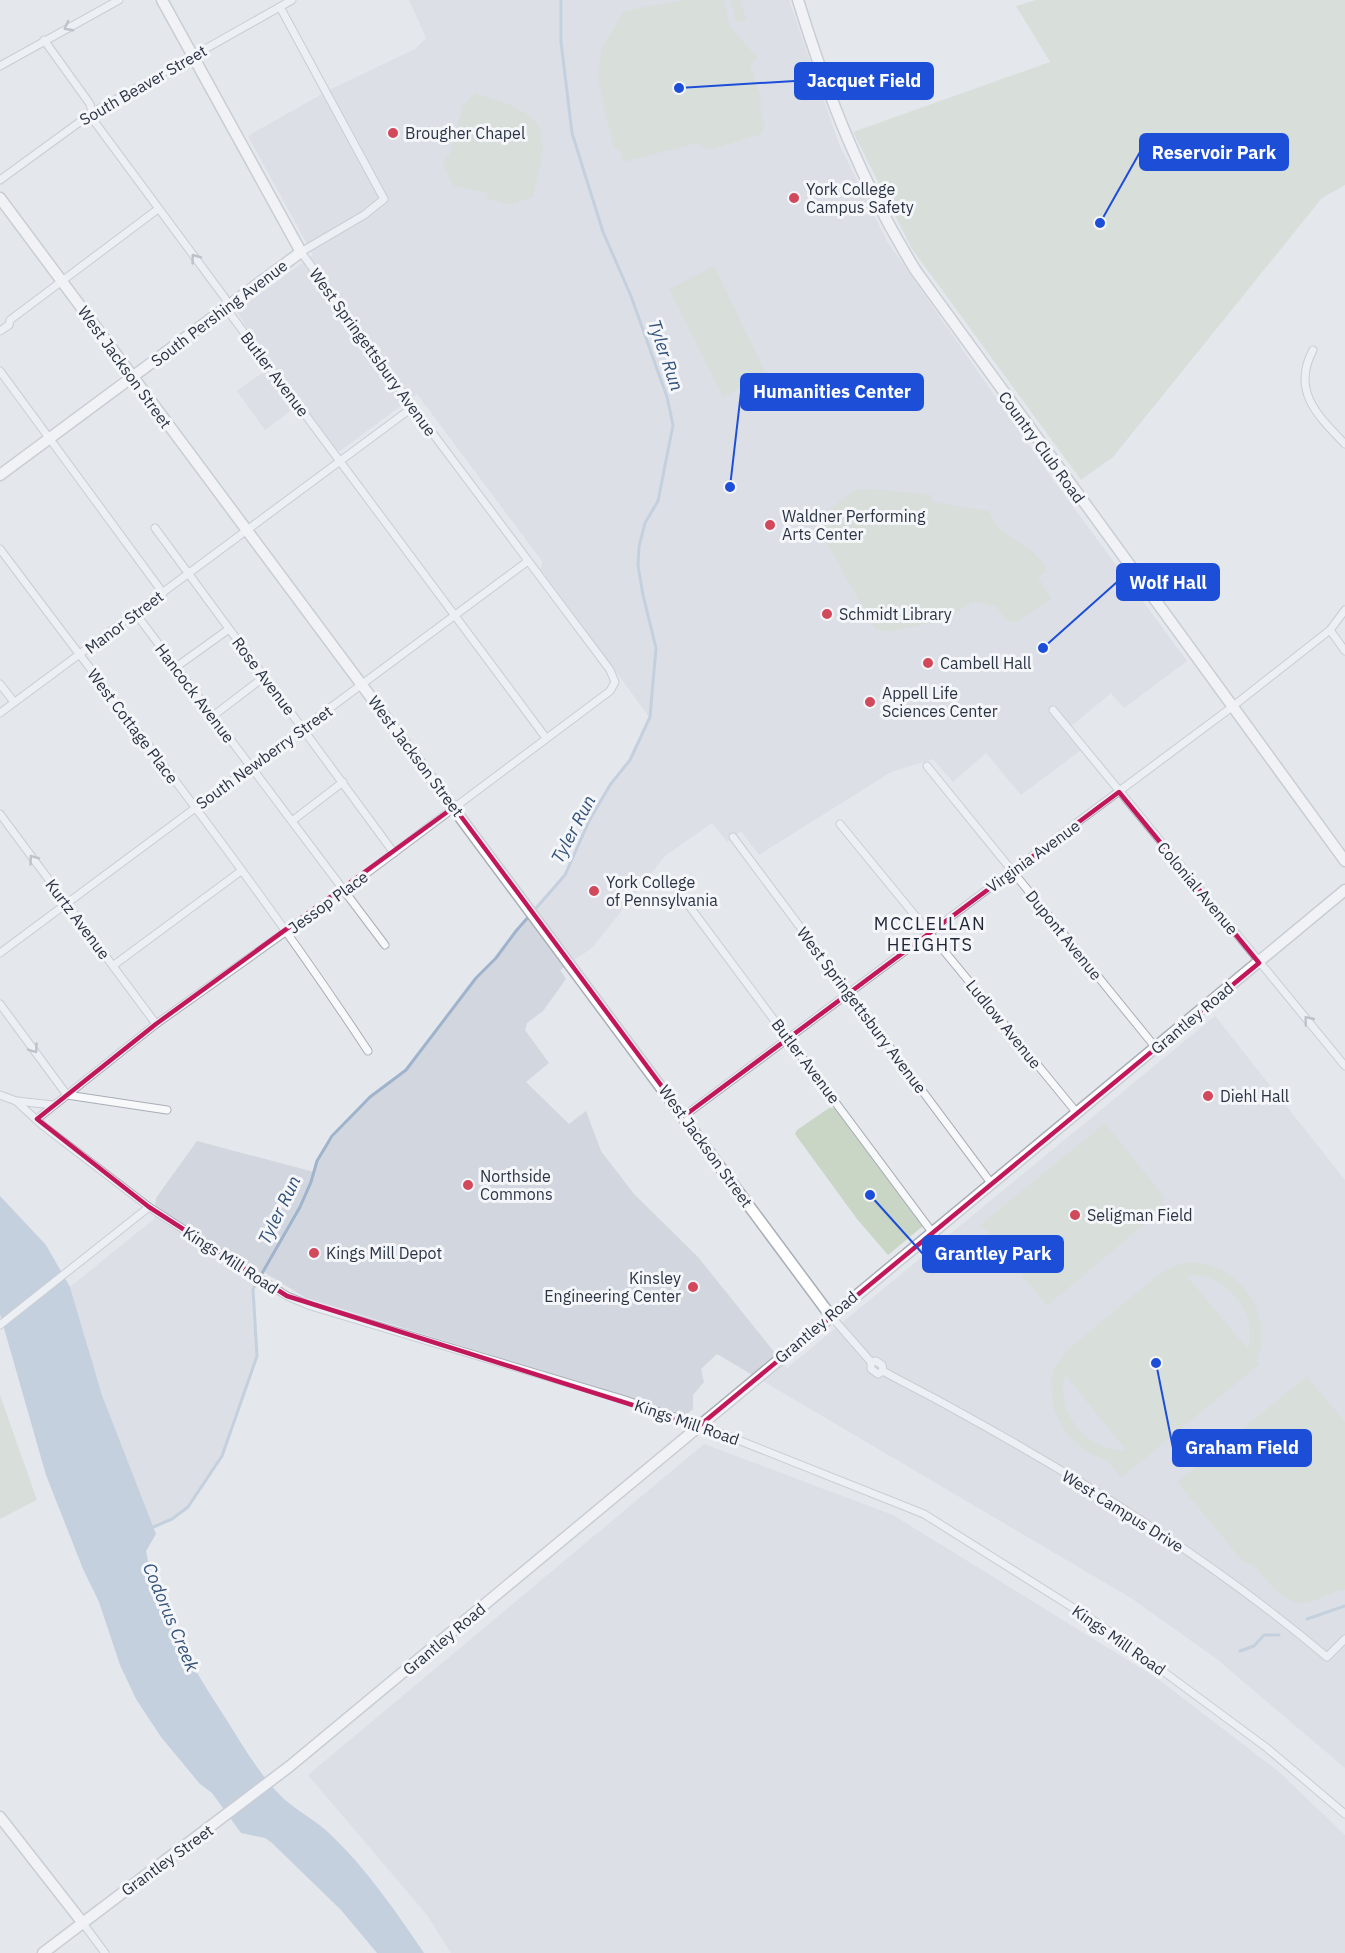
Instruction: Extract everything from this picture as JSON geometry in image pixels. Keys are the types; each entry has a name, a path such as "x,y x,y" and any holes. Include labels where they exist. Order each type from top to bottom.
{"street":[{"path":"0,66 119,0"},
{"name":"West Springettsbury Avenue","path":"162,0 301,252 413,407 610,670 615,682"},
{"name":"South Beaver Street","path":"0,180 92,113 292,0"},
{"name":"Country Club Road","path":"798,0 843,132 889,227 946,314 1345,861"},
{"name":"South Pershing Avenue","path":"0,475 301,252 364,215 384,199 280,7"},
{"name":"Butler Avenue","path":"44,40 89,103 94,121 225,298 232,316 546,738"},
{"name":"West Jackson Street","path":"0,198 831,1315"},
{"path":"0,332 158,209"},
{"path":"1313,350 1305,370 1307,393 1315,414 1345,444"},
{"path":"0,371 48,440 163,593"},
{"name":"Manor Street","path":"0,713 80,656 413,407"},
{"name":"Rose Avenue","path":"155,528 394,853"},
{"name":"West Cottage Place","path":"0,549 241,871 368,1051"},
{"name":"South Newberry Street","path":"0,953 528,561"},
{"name":"Virginia Avenue","path":"684,1116 1232,707 1330,630 1345,610"},
{"name":"Hancock Avenue","path":"136,614 385,945"},
{"path":"177,667 229,629"},
{"path":"1330,630 1345,651"},
{"path":"213,716 264,677"},
{"name":"Jessop Place","path":"37,1119 156,1024 343,891 610,691 615,682"},
{"path":"0,684 14,702"},
{"name":"Colonial Avenue","path":"1053,710 1345,1066"},
{"name":"Dupont Avenue","path":"927,766 1156,1048"},
{"path":"292,821 343,782"},
{"name":"Kurtz Avenue","path":"0,814 156,1024"},
{"name":"Ludlow Avenue","path":"840,824 1077,1113"},
{"name":"West Springettsbury Avenue","path":"733,837 992,1183"},
{"path":"114,965 241,871"},
{"name":"Grantley Road","path":"290,1766 1345,890"},
{"name":"Butler Avenue","path":"678,891 932,1232"},
{"path":"0,1004 67,1095 167,1110"},
{"name":"Kings Mill Road","path":"0,1095 16,1101 149,1207 262,1281 311,1306 622,1399 699,1426 906,1506 957,1534 1099,1624 1259,1742 1345,1814"},
{"path":"16,1101 53,1105"},
{"path":"0,1325 80,1264 149,1207"},
{"name":"West Campus Drive","path":"831,1315 871,1362 876,1361 882,1365 883,1371 968,1417 1144,1523 1246,1593 1327,1658 1345,1639"},
{"name":"Grantley Street","path":"44,1953 290,1766"},
{"path":"2,1825 105,1953"}],"highlighted area":[{"path":"1119,792 1259,963 699,1426 287,1296 149,1207 37,1119 156,1024 454,807 684,1116"}],"shaded area":[{"name":"York College of Pennsylvania","path":"409,0 789,0 839,144 887,241 1054,481 1187,661 1124,708 1111,693 1068,729 1084,748 1021,795 986,753 953,782 933,759 891,772 759,855 741,831 727,842 712,823 665,856 592,948 560,970 566,979 543,1011 527,1023 525,1030 549,1063 526,1082 569,1124 586,1111 601,1151 634,1194 698,1257 787,1368 1215,1016 1345,1180 1345,1768 1218,1660 1131,1598 717,1354 701,1369 704,1382 693,1395 693,1409 686,1415 306,1298 262,1271 253,1289 252,1297 257,1356 222,1456 191,1503 172,1519 153,1528 102,1395 70,1287 154,1219 156,1198 197,1141 314,1172 317,1161 345,1121 370,1097 406,1070 476,978 496,958 516,931 565,875 589,821 610,785 630,760 649,717 541,569 542,561 417,394 340,451 335,449 301,403 265,430 237,391 273,365 236,311 313,255 248,136 329,90 415,49 426,38"},
{"path":"704,1444 893,1515 1158,1679 1278,1771 1345,1835 1345,1953 451,1953 427,1915 308,1775"}],"green space":[{"path":"684,0 724,0 730,26 758,58 750,65 762,101 759,102 765,127 761,134 713,149 708,150 698,143 623,162 621,153 613,146 598,79 602,47 624,11"},
{"path":"730,0 740,0 747,20 737,23"},
{"path":"1036,0 1345,0 1345,185 1322,198 1113,457 1081,480 912,249 853,132 1050,62 1016,6"},
{"path":"476,93 518,109 531,117 539,126 542,153 533,197 510,205 486,198 487,193 454,186 443,166 446,156 449,156 463,105"},
{"path":"714,266 767,375 723,397 669,289"},
{"path":"856,489 932,495 932,502 989,511 1002,530 1031,550 1043,563 1047,571 1038,577 1052,599 1016,623 1005,620 997,607 974,601 945,620 888,632 875,629 818,528 821,516"},
{"path":"829,1108 835,1108 923,1226 888,1255 857,1219 795,1134 797,1130"},
{"name":"Seligman Field","path":"1105,1123 1164,1196 1164,1208 1047,1306 981,1224"},
{"path":"1191,1262 1208,1265 1224,1271 1238,1282 1257,1309 1262,1343 1257,1360 1260,1364 1121,1478 1107,1461 1086,1452 1065,1432 1053,1407 1051,1380 1055,1367 1067,1350 1158,1275 1174,1266","holes":["1195,1275 1219,1283 1238,1300 1249,1324 1248,1349 1187,1276","1066,1376 1126,1450 1112,1449 1099,1444 1078,1428 1065,1403 1063,1390"]},
{"path":"1307,1376 1345,1422 1345,1590 1308,1603 1298,1603 1281,1594 1252,1564 1244,1563 1177,1482"},
{"path":"0,1395 37,1500 0,1519"}],"water":[{"path":"0,1196 46,1245 70,1287 102,1395 156,1534 146,1551 159,1597 190,1661 268,1782 284,1799 320,1825 357,1862 424,1953 377,1953 341,1910 272,1843 265,1838 241,1833 212,1793 200,1784 161,1737 136,1699 120,1665 99,1602 83,1569 46,1475 0,1314"}],"waterway":[{"name":"Tyler Run","path":"151,1528 172,1519 188,1507 222,1456 257,1356 253,1289 300,1207 317,1161 332,1136 370,1097 406,1070 476,978 496,958 516,931 565,875 589,821 610,785 630,760 650,717 656,648 638,566 639,547 645,523 658,501 673,425 667,397 631,296 603,232 572,133 561,42 561,0"},
{"path":"1307,1619 1345,1606"},
{"path":"1240,1651 1254,1646 1264,1635 1279,1635"}],"place":[{"name":"Jacquet Field","path":"679,88"},
{"name":"Brougher Chapel","path":"393,133"},
{"name":"York College Campus Safety","path":"794,198"},
{"name":"Reservoir Park","path":"1100,223"},
{"name":"Humanities Center","path":"730,487"},
{"name":"Waldner Performing Arts Center","path":"770,525"},
{"name":"Schmidt Library","path":"827,614"},
{"name":"Wolf Hall","path":"1043,648"},
{"name":"Cambell Hall","path":"928,663"},
{"name":"Appell Life Sciences Center","path":"870,702"},
{"name":"York College of Pennsylvania","path":"594,891"},
{"name":"Diehl Hall","path":"1208,1096"},
{"name":"Northside Commons","path":"468,1185"},
{"name":"Grantley Park","path":"870,1195"},
{"name":"Seligman Field","path":"1075,1215"},
{"name":"Kings Mill Depot","path":"314,1253"},
{"name":"Kinsley Engineering Center","path":"693,1287"},
{"name":"Graham Field","path":"1156,1363"}],"district":[{"name":"MCCLELLAN HEIGHTS","path":"930,933"}],"water label":[{"name":"Codorus Creek","path":"171,1617"}]}
